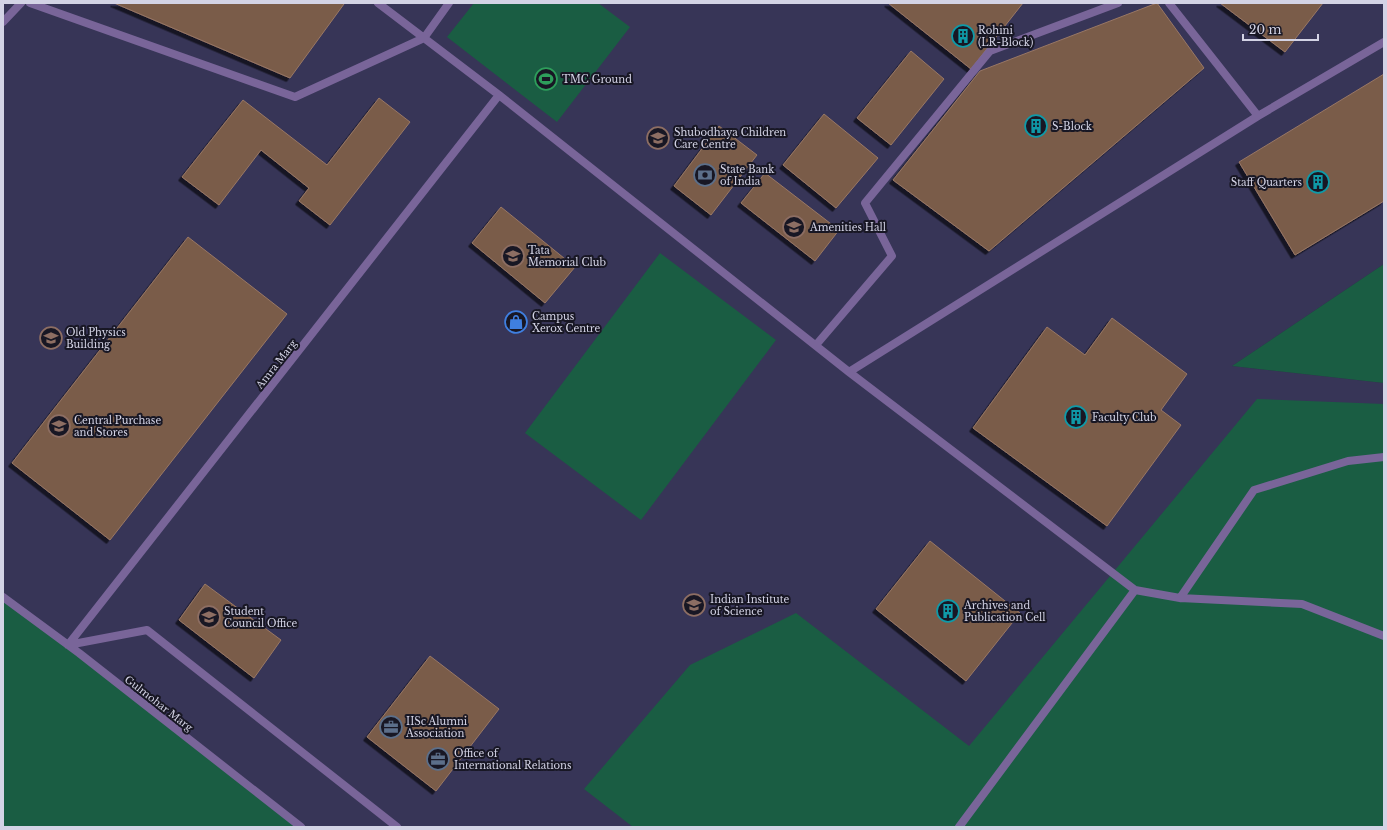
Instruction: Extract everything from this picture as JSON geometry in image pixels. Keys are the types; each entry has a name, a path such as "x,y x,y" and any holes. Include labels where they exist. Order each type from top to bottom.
{"lane":[{"path":"3,22 21,3"},
{"path":"30,3 295,97 424,38 449,3"},
{"path":"378,3 499,95 849,372 1135,590 1180,598 1302,604 1384,636"},
{"path":"816,345 892,256 865,203 990,51 1118,3"},
{"path":"1169,3 1258,116"},
{"path":"849,372 1258,116 1384,42"},
{"name":"Amra Marg","path":"68,645 499,95"},
{"path":"1180,598 1254,490 1348,461 1384,457"},
{"path":"959,827 1135,590"},
{"name":"Gulmohar Marg","path":"3,597 68,645 301,827"},
{"path":"68,645 147,630 397,827"}],"shaded area":[{"name":"Indian Institute of Science","path":"3,3 1384,3 1384,264 1232,366 1384,383 1384,827 3,827"}],"green space":[{"name":"TMC Ground","path":"474,3 598,3 630,27 557,122 447,37"},
{"path":"660,253 776,340 641,520 525,433"},
{"path":"1384,264 1384,383 1232,366"},
{"path":"1257,399 1384,404 1384,827 633,827 584,789 690,665 796,613 969,746"},
{"path":"3,597 298,827 3,827"}],"building":[{"path":"114,3 343,3 344,4 290,78"},
{"name":"Rohini (LR-Block)","path":"888,3 1023,3 971,69"},
{"name":"S-Block","path":"1157,3 1204,68 989,251 893,180 980,71"},
{"path":"1220,3 1323,3 1285,52"},
{"path":"911,51 944,79 891,145 857,118"},
{"name":"Staff Quarters","path":"1384,74 1384,201 1295,255 1239,162"},
{"path":"379,98 410,122 330,225 299,201 309,188 261,150 219,205 182,177 243,100 327,165"},
{"path":"824,114 878,158 836,208 783,165"},
{"path":"719,126 757,155 711,215 674,186"},
{"path":"765,173 839,230 815,261 741,203"},
{"path":"501,207 575,267 545,303 472,243"},
{"path":"188,237 287,314 110,540 12,463"},
{"name":"Faculty Club","path":"1112,318 1187,374 1161,410 1181,425 1107,526 973,428 1047,327 1085,355"},
{"name":"Archives and Publication Cell","path":"930,541 1020,613 966,681 876,609"},
{"path":"205,584 281,640 254,678 179,620"},
{"path":"430,656 499,709 436,791 367,737"}],"place":[{"name":"Rohini (LR-Block)","path":"963,36"},
{"name":"TMC Ground","path":"546,79"},
{"name":"S-Block","path":"1036,126"},
{"name":"Shubodhaya Children Care Centre","path":"658,138"},
{"name":"State Bank of India","path":"705,175"},
{"name":"Staff Quarters","path":"1318,182"},
{"name":"Amenities Hall","path":"794,227"},
{"name":"Tata Memorial Club","path":"513,256"},
{"name":"Campus Xerox Centre","path":"516,322"},
{"name":"Old Physics Building","path":"51,338"},
{"name":"Faculty Club","path":"1076,417"},
{"name":"Central Purchase and Stores","path":"59,426"},
{"name":"Indian Institute of Science","path":"694,605"},
{"name":"Archives and Publication Cell","path":"948,611"},
{"name":"Student Council Office","path":"209,617"},
{"name":"IISc Alumni Association","path":"391,727"},
{"name":"Office of International Relations","path":"438,759"}]}
